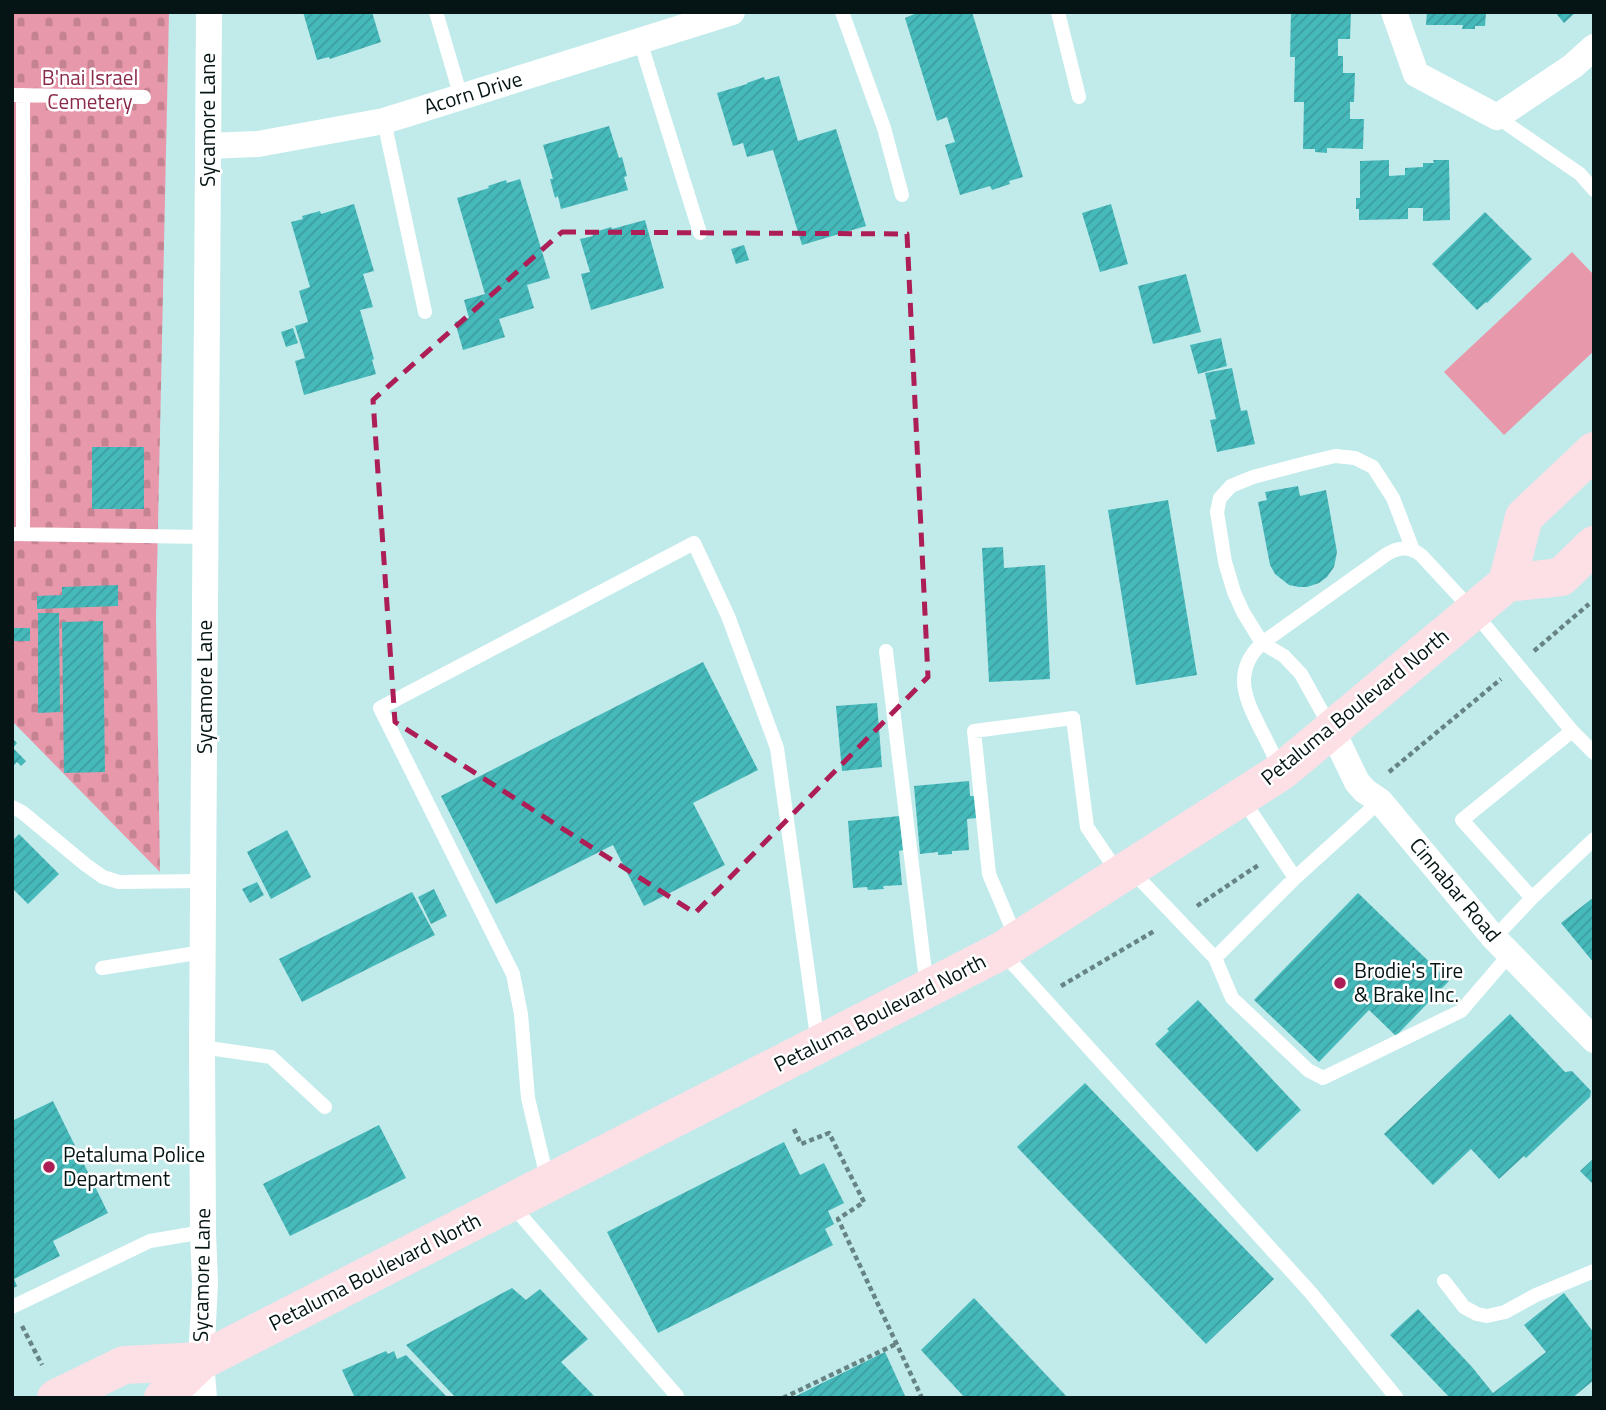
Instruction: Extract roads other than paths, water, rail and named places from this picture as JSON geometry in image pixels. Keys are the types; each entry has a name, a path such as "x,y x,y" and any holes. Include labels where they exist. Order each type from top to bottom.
{"main road":[{"path":"1594,451 1524,517 1507,583 1561,577 1594,545"},
{"name":"Petaluma Boulevard North","path":"163,1398 202,1379 510,1203 1009,946 1282,771 1507,583"},
{"name":"Petaluma Boulevard North","path":"51,1386 124,1365 202,1379"}],"street":[{"name":"Sycamore Lane","path":"202,1379 205,1283 202,1047 209,12"},
{"path":"1394,12 1416,74 1497,117 1573,66 1594,47"},
{"name":"Acorn Drive","path":"208,146 258,144 384,121 717,15"},
{"name":"Cinnabar Road","path":"1332,730 1357,782 1502,946 1594,1040"}],"lane":[{"path":"436,12 461,97"},
{"path":"842,12 884,128 902,195"},
{"path":"1058,12 1079,97"},
{"path":"640,41 700,233"},
{"path":"144,97 17,95 18,534 206,537"},
{"path":"1497,117 1580,174 1594,190"},
{"path":"384,121 425,312"},
{"path":"1332,730 1301,674 1284,656 1262,643 1234,592 1225,562 1217,512 1220,498 1231,486 1253,477 1335,456 1355,458 1373,467 1393,498 1413,550"},
{"path":"548,1183 528,1098 520,1014 513,974 380,708 694,543 729,616 777,748 818,1045"},
{"path":"1282,771 1244,694 1244,677 1253,652 1387,554 1404,548 1421,555 1473,611 1572,731 1594,753"},
{"path":"886,651 928,989"},
{"path":"1396,1397 1311,1293 1042,997 1009,946 989,874 974,731 1073,718 1087,827 1125,872 1215,958 1232,998 1308,1070 1323,1078 1461,1011 1532,898 1594,839"},
{"path":"1532,898 1462,820 1572,731"},
{"path":"1215,958 1372,796"},
{"path":"1241,797 1295,878"},
{"path":"12,807 22,812 103,877 119,883 203,881"},
{"path":"102,968 203,952"},
{"path":"202,1047 271,1056 325,1107"},
{"path":"510,1203 677,1396"},
{"path":"15,1313 150,1241 203,1232"},
{"path":"1444,1281 1464,1307 1487,1316 1505,1312 1536,1295 1594,1271"}],"place":[{"name":"Brodie's Tire & Brake Inc.","path":"1340,983"},
{"name":"Petaluma Police Department","path":"49,1167"}],"park label":[{"name":"B'nai Israel Cemetery","path":"90,90"}]}
